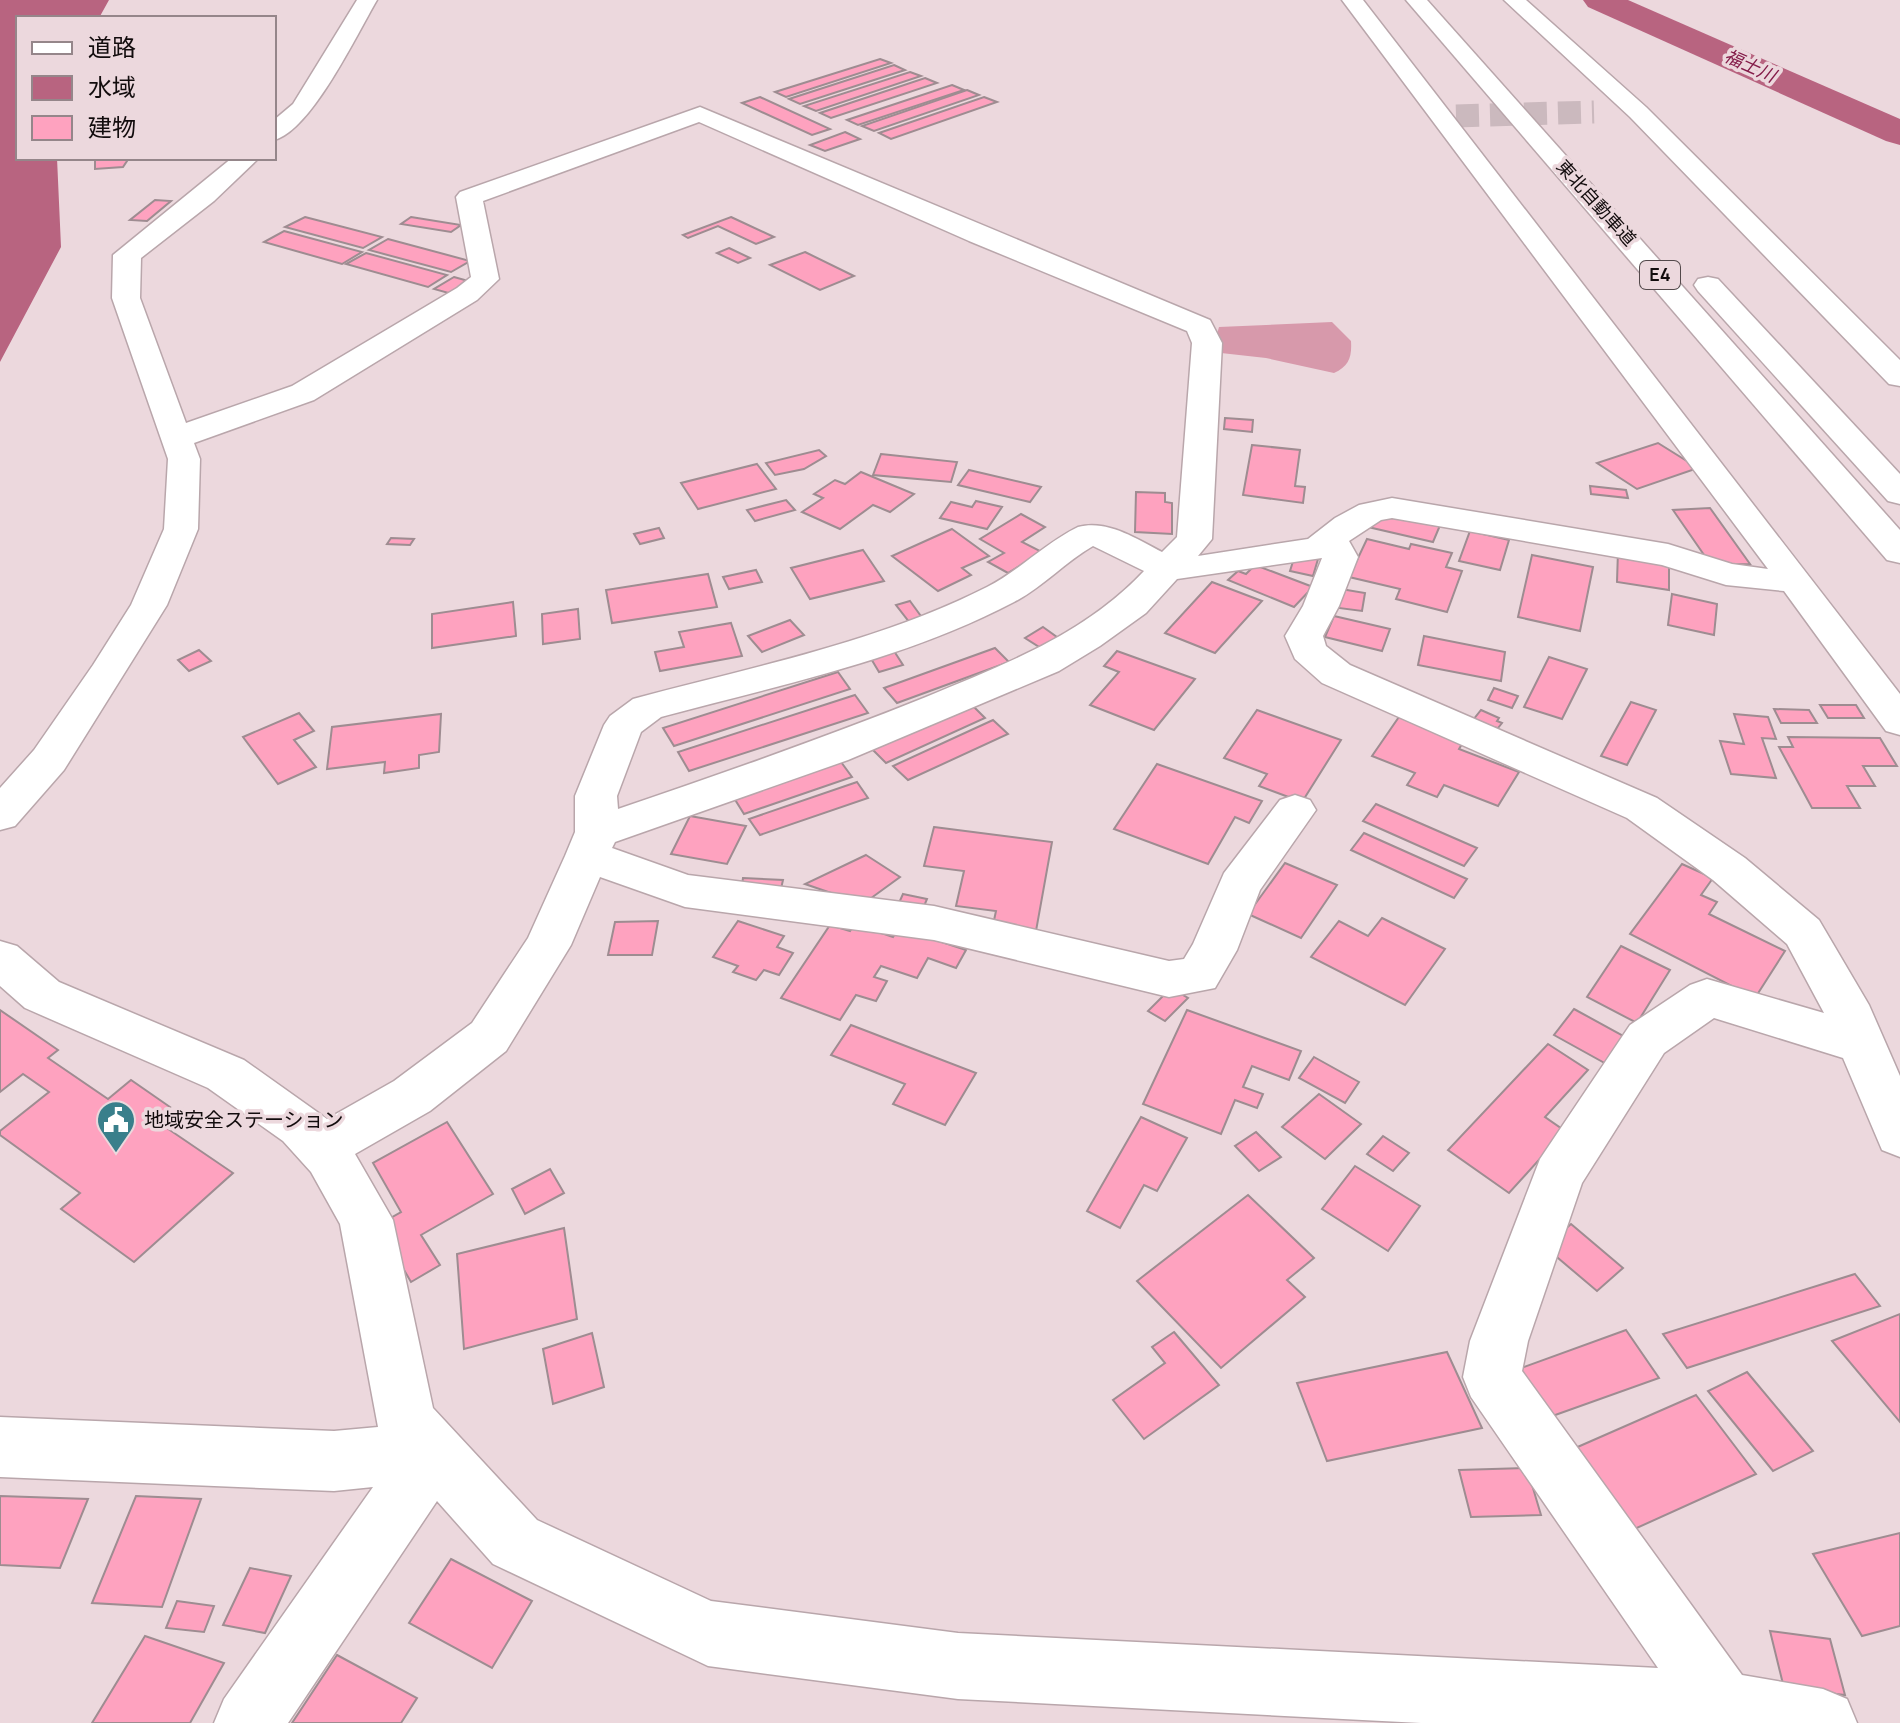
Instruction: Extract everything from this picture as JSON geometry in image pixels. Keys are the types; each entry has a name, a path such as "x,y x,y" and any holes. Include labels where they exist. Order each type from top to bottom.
{"main road":[{"path":"276,131 302,108 367,0"},
{"path":"1352,0 1449,116 1900,722"},
{"name":"東北自動車道","path":"1416,0 1900,552"},
{"path":"1447,0 1536,96"},
{"path":"1514,0 1638,112 1900,377"},
{"path":"1608,112 1638,112"},
{"path":"176,438 303,393 467,294 485,279 469,197 700,114 978,235 1200,326 1207,343 1194,539 1133,605 1087,638 1045,662 834,750 592,844"},
{"path":"0,815 49,760 149,605 181,529 184,459 126,298 127,255 205,196 245,160"},
{"name":"E4","path":"1686,260 1900,494"},
{"path":"320,1148 412,1096 489,1037 548,945 592,844 596,796 624,725 647,708 911,633 1003,594 1072,542 1090,534 1116,542 1167,569 1203,566 1319,548 1371,512 1392,508 1668,555 1726,574 1762,580 1795,580"},
{"path":"1330,538 1340,557 1321,606 1304,636 1309,651 1336,674 1642,808 1729,869 1803,932 1845,1005 1900,1135"},
{"path":"592,844 685,891 934,923 1169,979 1198,975 1214,950 1240,885 1295,810"},
{"path":"0,959 42,995 226,1074 301,1126 329,1156 366,1220 406,1422 515,1542 708,1633 958,1666 1723,1705 1823,1723"},
{"path":"1723,1705 1492,1377 1499,1341 1559,1175 1647,1039 1707,998 1862,1045"},
{"path":"0,1447 334,1461 434,1452"},
{"path":"248,1723 434,1452"}],"shaded area":[{"path":"1332,322 1351,341 1348,360 1334,373 1266,358 1212,352 1219,327"}],"water":[{"path":"0,0 109,0 100,16 16,16 16,160 57,160 61,247 0,362"}],"building":[{"path":"880,59 891,63 786,97 775,92"},
{"path":"894,65 905,70 800,104 789,99"},
{"path":"910,72 921,76 816,111 804,106"},
{"path":"925,78 937,83 831,118 820,113"},
{"path":"952,85 964,90 858,125 847,120"},
{"path":"967,90 979,95 874,131 862,126"},
{"path":"760,97 830,129 812,135 742,103"},
{"path":"984,97 997,102 891,139 879,133"},
{"path":"845,132 860,139 825,151 810,145"},
{"path":"95,160 128,160 123,167 95,169"},
{"path":"155,200 171,201 147,221 130,220"},
{"path":"305,217 382,237 363,248 285,227"},
{"path":"411,217 461,225 451,232 401,224"},
{"path":"731,217 774,237 756,244 718,226 688,238 683,235"},
{"path":"284,231 362,252 342,264 264,242"},
{"path":"388,239 470,261 451,272 369,250"},
{"path":"729,248 750,258 738,263 717,253"},
{"path":"805,252 854,276 820,290 770,265"},
{"path":"366,253 447,275 428,287 346,264"},
{"path":"454,277 472,282 452,294 434,289"},
{"path":"1225,418 1253,420 1252,432 1224,429"},
{"path":"1658,443 1698,468 1637,489 1597,463"},
{"path":"1252,445 1300,450 1295,486 1305,487 1303,503 1243,495"},
{"path":"819,450 826,456 804,469 775,475 766,463"},
{"path":"881,454 957,462 951,482 873,475"},
{"path":"757,464 776,489 698,509 681,483"},
{"path":"969,470 1041,487 1030,502 958,485"},
{"path":"861,472 914,494 890,512 873,505 840,529 802,512 823,498 814,494 835,480 845,484"},
{"path":"1590,486 1626,490 1628,498 1591,494"},
{"path":"1136,492 1165,493 1165,502 1172,503 1172,534 1135,532"},
{"path":"786,500 795,510 755,521 747,510"},
{"path":"976,501 1002,507 987,529 940,518 951,502 972,507"},
{"path":"1710,508 1750,564 1711,565 1673,510"},
{"path":"1021,514 1045,527 1022,542 1042,552 1008,573 988,562 1004,553 980,539"},
{"path":"1374,514 1441,523 1433,542 1368,527"},
{"path":"659,528 664,538 640,544 634,534"},
{"path":"952,529 989,556 962,568 971,575 938,591 892,556"},
{"path":"1470,531 1509,540 1500,570 1459,561"},
{"path":"391,538 414,539 410,545 387,544"},
{"path":"1367,539 1409,549 1411,544 1452,553 1446,567 1462,571 1447,612 1396,599 1400,589 1349,577"},
{"path":"863,550 884,581 810,599 791,568"},
{"path":"1618,551 1669,559 1669,590 1617,582"},
{"path":"1295,555 1318,559 1313,576 1290,571"},
{"path":"1532,555 1593,567 1580,631 1518,617"},
{"path":"1255,565 1313,587 1294,607 1228,580 1238,571 1246,574"},
{"path":"756,570 762,582 729,589 723,577"},
{"path":"708,574 717,607 612,623 606,590"},
{"path":"1212,582 1262,601 1215,653 1165,633"},
{"path":"1335,588 1365,593 1362,611 1331,607"},
{"path":"1672,594 1717,604 1714,635 1668,625"},
{"path":"910,601 923,619 910,623 896,605"},
{"path":"513,602 516,636 432,648 432,614"},
{"path":"578,609 580,639 543,644 542,614"},
{"path":"1334,616 1390,629 1382,651 1325,637"},
{"path":"790,620 804,635 762,652 748,636"},
{"path":"731,623 742,656 660,671 655,652 684,647 679,632"},
{"path":"1043,627 1061,640 1044,650 1025,638"},
{"path":"1424,636 1505,652 1501,681 1418,665"},
{"path":"995,648 1009,662 897,703 884,688"},
{"path":"199,650 211,661 189,671 178,660"},
{"path":"894,651 903,665 879,672 870,657"},
{"path":"1117,651 1195,679 1154,730 1090,705 1119,672 1104,666"},
{"path":"1549,657 1587,669 1562,719 1524,707"},
{"path":"838,672 850,689 674,746 663,728"},
{"path":"1494,688 1518,696 1512,708 1488,700"},
{"path":"855,695 868,713 689,771 678,752"},
{"path":"1631,702 1656,710 1627,765 1601,756"},
{"path":"971,704 985,718 886,763 871,748"},
{"path":"1820,705 1856,705 1864,718 1828,718"},
{"path":"1774,709 1809,710 1817,723 1781,723"},
{"path":"1257,710 1341,740 1302,802 1259,786 1267,774 1224,758"},
{"path":"1481,710 1499,718 1497,721 1502,723 1498,728 1473,720"},
{"path":"299,713 314,731 294,740 316,767 278,784 243,737"},
{"path":"441,714 439,752 419,755 419,768 384,773 385,762 327,769 332,727"},
{"path":"1401,714 1465,739 1459,749 1519,772 1498,806 1444,785 1437,797 1407,785 1415,773 1372,756"},
{"path":"1734,714 1768,717 1776,739 1762,738 1776,778 1731,774 1720,741 1744,744"},
{"path":"993,720 1008,734 908,780 893,766"},
{"path":"1788,737 1880,738 1897,766 1863,766 1875,786 1847,786 1860,808 1812,808 1779,747 1793,747"},
{"path":"841,762 852,777 744,814 734,798"},
{"path":"1157,764 1262,801 1249,823 1235,817 1208,864 1114,829"},
{"path":"857,782 868,798 760,835 749,819"},
{"path":"1376,804 1477,848 1464,866 1363,821"},
{"path":"690,816 746,826 727,864 671,854"},
{"path":"934,827 1052,842 1036,931 993,925 996,911 956,906 964,871 924,866"},
{"path":"1364,833 1467,879 1454,898 1351,850"},
{"path":"866,855 900,877 863,904 805,884"},
{"path":"1285,863 1337,885 1301,938 1248,914"},
{"path":"1682,864 1713,878 1701,895 1717,902 1709,914 1785,951 1755,998 1630,934"},
{"path":"743,878 783,880 780,893 741,891"},
{"path":"903,894 927,899 922,911 898,905"},
{"path":"1382,918 1445,949 1405,1005 1311,957 1339,921 1368,936"},
{"path":"658,921 652,955 608,955 615,922"},
{"path":"738,921 784,936 777,947 793,953 779,975 764,970 756,980 733,972 738,966 713,957"},
{"path":"855,924 893,937 899,928 966,950 956,968 928,958 917,978 881,966 874,977 887,981 876,1001 856,995 840,1020 781,998 830,925 850,931"},
{"path":"1621,946 1670,970 1637,1023 1587,997"},
{"path":"1171,988 1188,998 1165,1021 1148,1011"},
{"path":"1574,1009 1629,1039 1610,1066 1554,1035"},
{"name":"地域安全ステーション","path":"0,1010 58,1050 48,1058 108,1099 131,1080 170,1107 155,1120 233,1173 134,1262 61,1209 80,1193 0,1135 0,1131 49,1092 23,1074 0,1092"},
{"path":"1187,1010 1301,1051 1289,1080 1252,1066 1243,1087 1263,1094 1257,1108 1235,1100 1221,1134 1143,1104"},
{"path":"851,1025 976,1073 945,1125 893,1104 905,1084 831,1055"},
{"path":"1548,1044 1588,1070 1545,1117 1565,1131 1509,1193 1448,1150"},
{"path":"1314,1057 1359,1082 1345,1103 1299,1078"},
{"path":"1319,1094 1361,1124 1325,1159 1282,1127"},
{"path":"1141,1117 1187,1138 1157,1191 1144,1185 1120,1228 1087,1211"},
{"path":"447,1122 493,1194 421,1235 440,1265 411,1282 378,1225 401,1212 373,1163"},
{"path":"1256,1132 1281,1157 1259,1171 1235,1146"},
{"path":"1383,1136 1409,1153 1393,1171 1367,1154"},
{"path":"1355,1166 1420,1206 1388,1251 1322,1209"},
{"path":"550,1169 564,1193 525,1214 512,1189"},
{"path":"1248,1195 1314,1258 1287,1280 1305,1297 1221,1368 1137,1281"},
{"path":"1571,1224 1623,1268 1597,1291 1545,1247"},
{"path":"564,1228 577,1319 464,1349 457,1254"},
{"path":"1855,1274 1880,1306 1687,1368 1663,1334"},
{"path":"1900,1314 1900,1422 1832,1341"},
{"path":"1626,1330 1659,1378 1544,1419 1513,1371"},
{"path":"1174,1332 1219,1385 1144,1439 1113,1400 1165,1363 1152,1347"},
{"path":"592,1333 604,1387 553,1404 543,1349"},
{"path":"1447,1352 1482,1428 1327,1461 1297,1383"},
{"path":"1747,1372 1813,1451 1773,1471 1708,1391"},
{"path":"1696,1395 1756,1474 1630,1531 1573,1449"},
{"path":"1527,1468 1541,1515 1471,1517 1459,1470"},
{"path":"0,1496 88,1499 60,1568 0,1565"},
{"path":"136,1496 201,1499 162,1607 92,1603"},
{"path":"1900,1533 1900,1626 1862,1636 1813,1554"},
{"path":"451,1559 532,1601 492,1668 409,1623"},
{"path":"250,1568 291,1576 265,1633 223,1625"},
{"path":"177,1601 214,1606 204,1632 166,1628"},
{"path":"1770,1631 1830,1639 1845,1695 1784,1688"},
{"path":"145,1636 224,1663 190,1723 92,1723"},
{"path":"337,1655 417,1698 401,1723 292,1723"}],"waterway":[{"name":"福士川","path":"1600,0 1900,133"}],"tunnel":[{"path":"1456,116 1594,112"}],"place":[{"name":"地域安全ステーション","path":"116,1154"}]}
